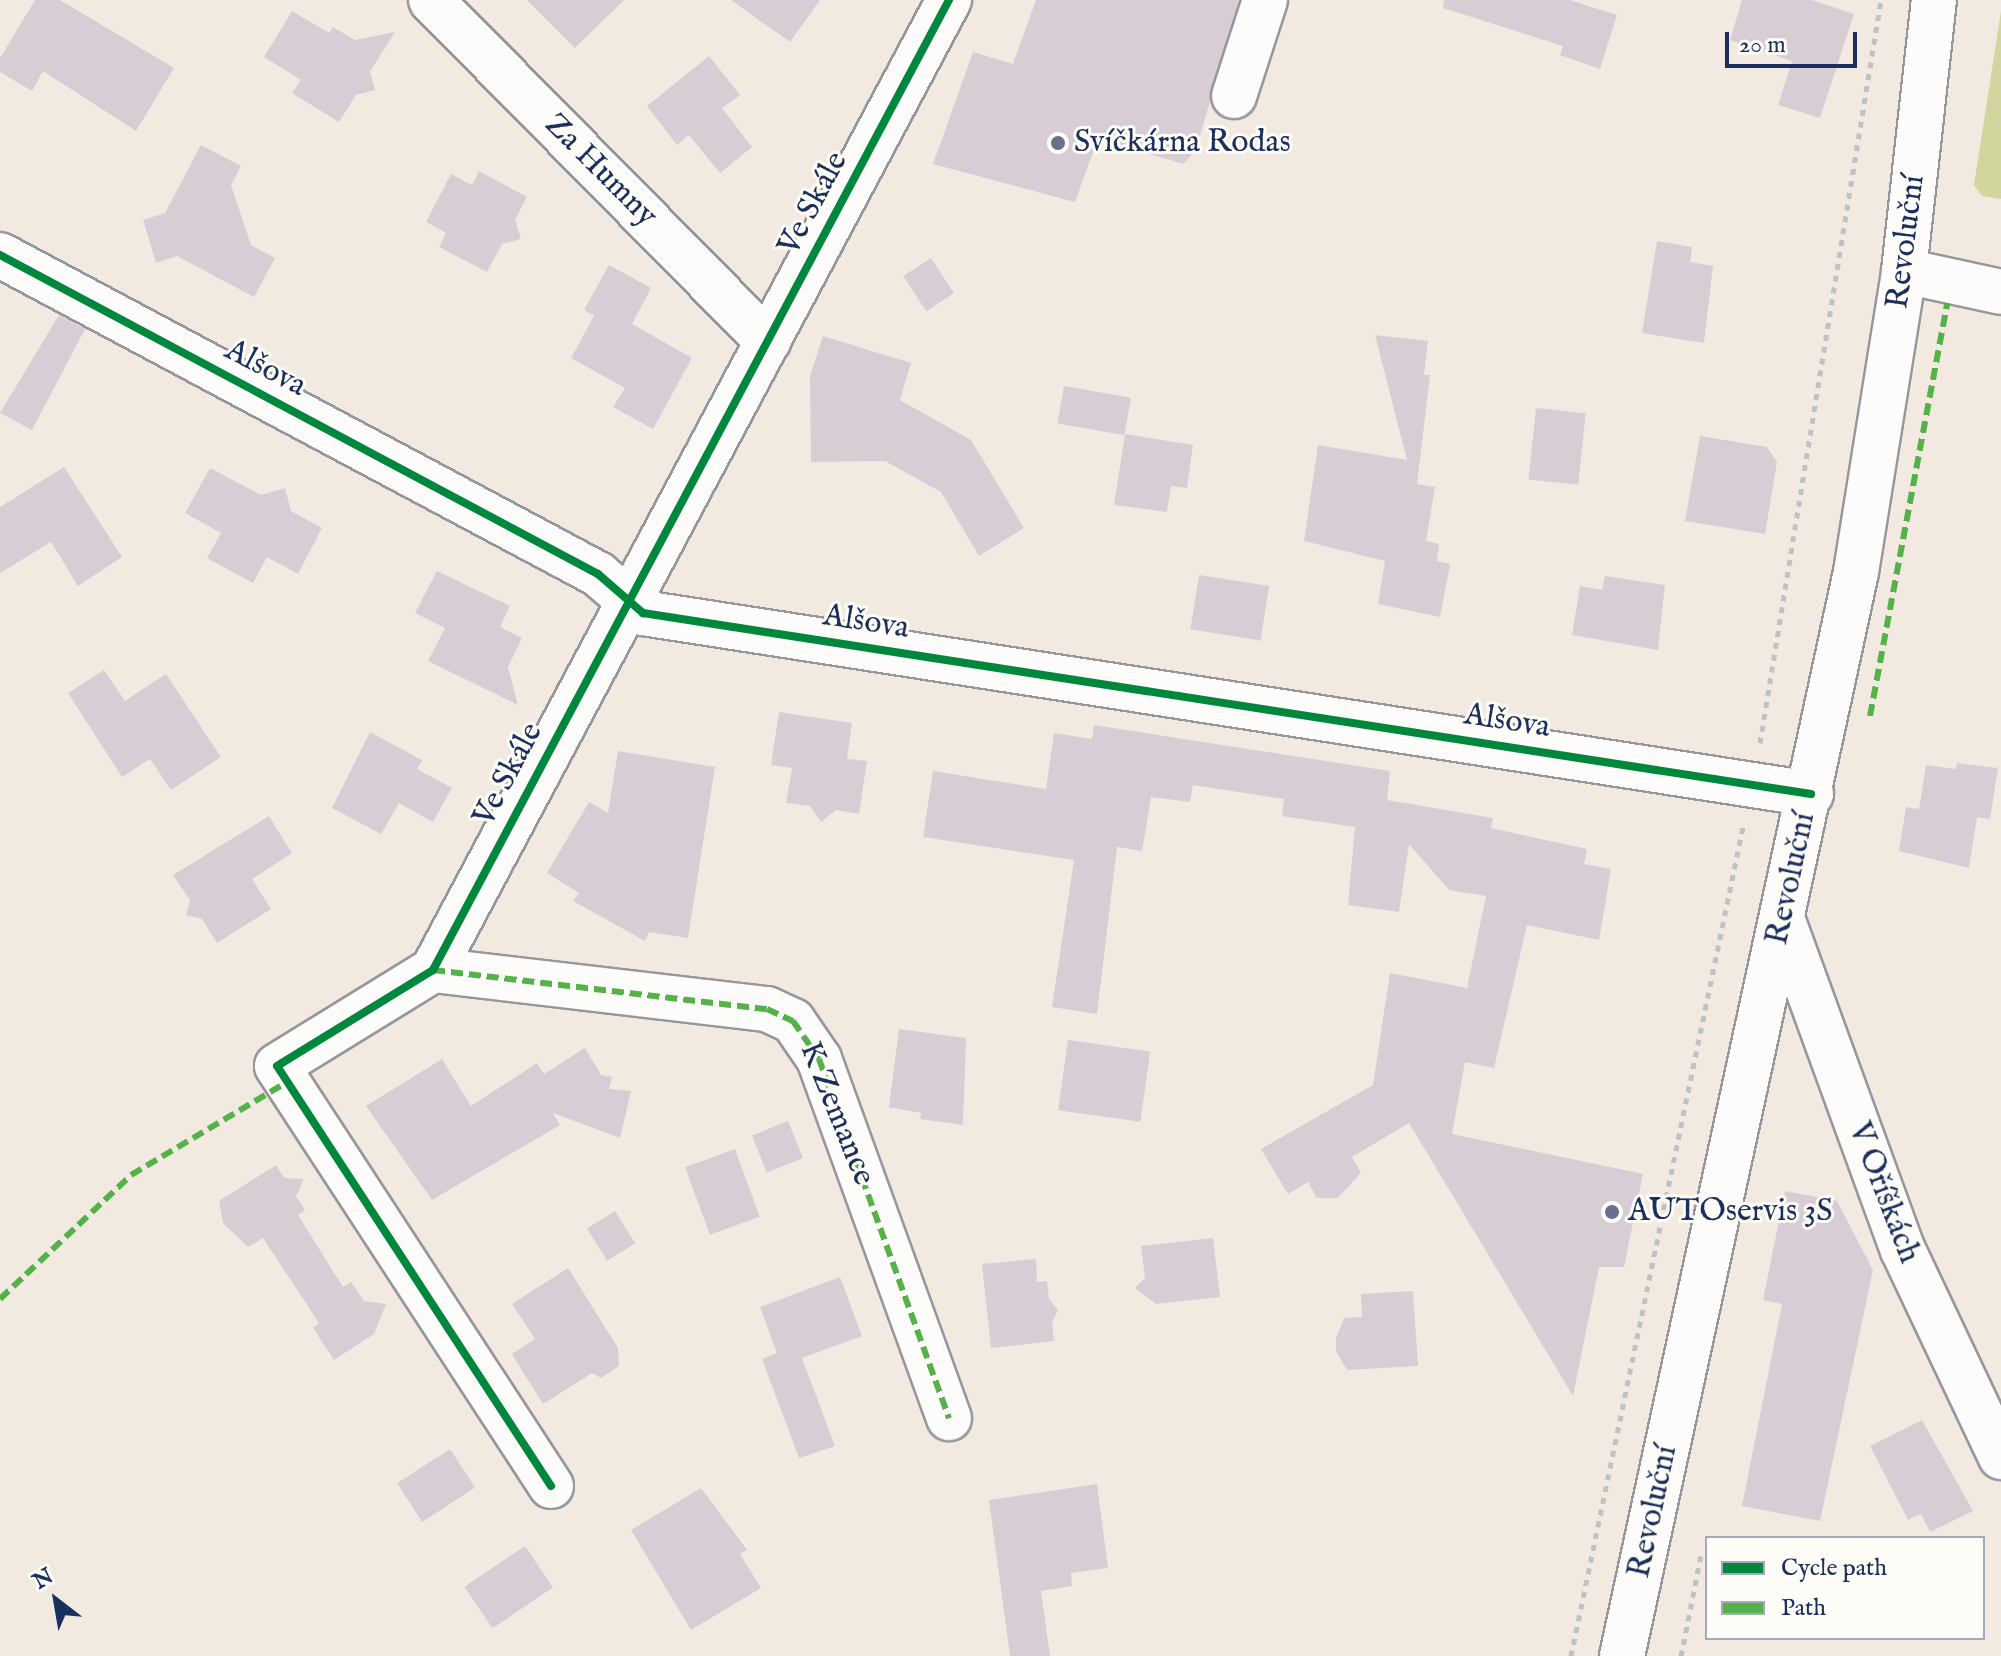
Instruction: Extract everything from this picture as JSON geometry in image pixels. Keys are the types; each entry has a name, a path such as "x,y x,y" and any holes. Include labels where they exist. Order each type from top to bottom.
{"street":[{"name":"Za Humny","path":"431,0 768,342"},
{"name":"Ve Skále","path":"433,970 949,0"},
{"path":"1234,96 1265,0"},
{"name":"Revoluční","path":"1622,1656 1811,794 1856,572 1904,271 1934,0"},
{"name":"Alšova","path":"0,255 598,574 643,613 1811,794"},
{"path":"1904,271 2001,292"},
{"name":"V Oříškách","path":"1783,921 1903,1250 2001,1457"},
{"path":"433,970 277,1066 551,1486"},
{"name":"K Zemance","path":"433,970 767,1009 793,1021 819,1059 949,1418"}],"path":[{"path":"1760,748 1881,0"},
{"path":"1571,1656 1745,819"},
{"path":"1681,1656 1701,1555"}],"green space":[{"path":"2001,11 2001,199 1982,196 1974,185"}],"building":[{"path":"35,0 60,0 174,68 136,131 43,71 32,91 0,72 0,58"},
{"path":"527,0 624,0 575,48"},
{"path":"731,0 820,0 790,42"},
{"path":"1036,0 1239,0 1196,150 1183,164 1098,138 1075,202 933,164 973,52 1013,64"},
{"path":"1444,0 1570,0 1617,15 1600,69 1560,55 1563,46 1443,8"},
{"path":"1742,0 1812,0 1854,14 1820,118 1778,105 1792,61 1730,40"},
{"path":"292,11 329,33 333,27 355,40 395,32 370,72 375,90 356,95 339,122 292,93 301,80 264,57"},
{"path":"709,56 740,95 722,108 752,147 720,173 689,135 677,145 647,106"},
{"path":"201,145 241,166 231,185 251,245 275,258 254,297 177,256 156,263 143,220 165,213"},
{"path":"479,171 527,197 515,220 521,239 502,244 487,272 439,247 446,233 426,222 451,174 472,185"},
{"path":"1657,241 1692,247 1690,262 1713,266 1704,343 1642,333"},
{"path":"931,258 954,293 926,311 903,276"},
{"path":"609,265 651,288 632,324 692,358 653,429 613,407 625,388 571,358 594,316 584,310"},
{"path":"59,315 85,329 32,430 0,413"},
{"path":"1375,335 1428,341 1424,375 1430,375 1417,484 1435,487 1426,541 1439,544 1437,561 1450,564 1440,617 1378,604 1385,561 1304,541 1318,445 1407,460"},
{"path":"823,336 911,363 900,400 971,440 1024,528 979,556 941,492 885,461 811,462 810,376"},
{"path":"1064,386 1131,398 1124,435 1057,423"},
{"path":"1536,408 1586,413 1578,485 1528,480"},
{"path":"1125,434 1193,445 1187,488 1171,486 1167,512 1114,505"},
{"path":"1700,436 1767,447 1777,462 1765,534 1685,521"},
{"path":"64,467 122,557 78,586 51,542 0,573 0,507"},
{"path":"210,468 261,495 285,488 291,511 322,528 298,574 267,557 253,583 207,558 221,533 185,513"},
{"path":"437,571 510,606 500,627 522,638 508,667 518,705 428,661 445,628 415,613"},
{"path":"1199,575 1269,586 1261,640 1190,629"},
{"path":"1605,576 1665,585 1658,650 1572,635 1580,586 1602,590"},
{"path":"104,670 125,701 166,674 221,757 171,790 150,759 122,777 68,693"},
{"path":"779,712 852,723 847,759 867,761 859,814 836,810 821,822 810,806 786,803 792,768 771,765"},
{"path":"1094,725 1390,771 1387,800 1493,818 1491,828 1587,849 1584,864 1611,869 1599,940 1527,925 1494,1068 1465,1062 1452,1134 1643,1174 1624,1267 1599,1267 1573,1396 1409,1123 1352,1157 1361,1173 1338,1198 1317,1198 1308,1182 1288,1194 1261,1149 1373,1085 1390,973 1467,988 1486,896 1449,890 1409,844 1399,912 1348,905 1355,827 1282,816 1284,799 1193,785 1190,802 1151,797 1142,851 1117,847 1097,1014 1052,1007 1074,860 923,837 933,771 1046,789 1054,733 1092,739"},
{"path":"370,732 422,760 417,769 452,788 433,822 399,803 381,834 332,808"},
{"path":"618,751 715,767 688,938 649,932 645,941 573,901 579,893 547,873 589,802 608,813"},
{"path":"1957,763 1998,768 1990,819 1977,817 1969,868 1899,851 1906,807 1919,809 1926,765 1956,769"},
{"path":"269,816 292,853 252,879 271,909 217,943 202,919 186,915 190,900 173,875"},
{"path":"899,1029 966,1038 963,1125 920,1119 921,1113 889,1107"},
{"path":"1068,1040 1150,1052 1140,1122 1058,1110"},
{"path":"585,1048 601,1075 612,1077 609,1089 631,1091 620,1138 553,1113 560,1125 432,1200 366,1106 442,1059 471,1106 537,1063 544,1074"},
{"path":"788,1121 803,1158 767,1173 752,1136"},
{"path":"735,1149 760,1217 710,1235 685,1167"},
{"path":"276,1165 284,1178 304,1179 296,1196 305,1210 298,1215 343,1287 351,1282 364,1301 386,1304 374,1334 334,1360 313,1328 319,1323 263,1238 248,1247 223,1223 219,1201"},
{"path":"1785,1191 1837,1201 1873,1270 1820,1521 1742,1506 1782,1304 1763,1300"},
{"path":"615,1211 635,1243 607,1261 587,1228"},
{"path":"1213,1238 1220,1297 1156,1304 1135,1288 1145,1278 1141,1246"},
{"path":"1036,1259 1037,1282 1047,1281 1049,1299 1058,1310 1052,1323 1054,1341 991,1348 982,1264"},
{"path":"568,1268 618,1348 619,1366 601,1378 592,1373 543,1404 512,1354 535,1339 512,1304"},
{"path":"840,1277 862,1336 802,1358 835,1446 799,1458 762,1359 777,1353 760,1307"},
{"path":"1413,1291 1418,1366 1347,1370 1336,1351 1336,1338 1344,1318 1362,1317 1361,1294"},
{"path":"1922,1420 1973,1511 1930,1532 1921,1514 1908,1520 1870,1446"},
{"path":"450,1449 475,1488 422,1522 397,1483"},
{"path":"1097,1484 1108,1568 1071,1573 1072,1586 1041,1591 1050,1656 1010,1656 989,1500"},
{"path":"701,1488 747,1550 740,1554 761,1588 691,1630 631,1530"},
{"path":"525,1546 553,1587 492,1628 464,1587"}],"marked path":[{"path":"1870,716 1947,303"},
{"path":"433,970 767,1009 793,1021 819,1059 949,1418"},
{"path":"0,1299 131,1175 287,1082"}],"cycle path":[{"path":"551,1486 277,1066 433,970 949,0"},
{"path":"0,255 598,574 643,613 1811,794"}],"place":[{"name":"Svíčkárna Rodas","path":"1058,143"},
{"name":"AUTOservis 3S","path":"1612,1212"}]}
